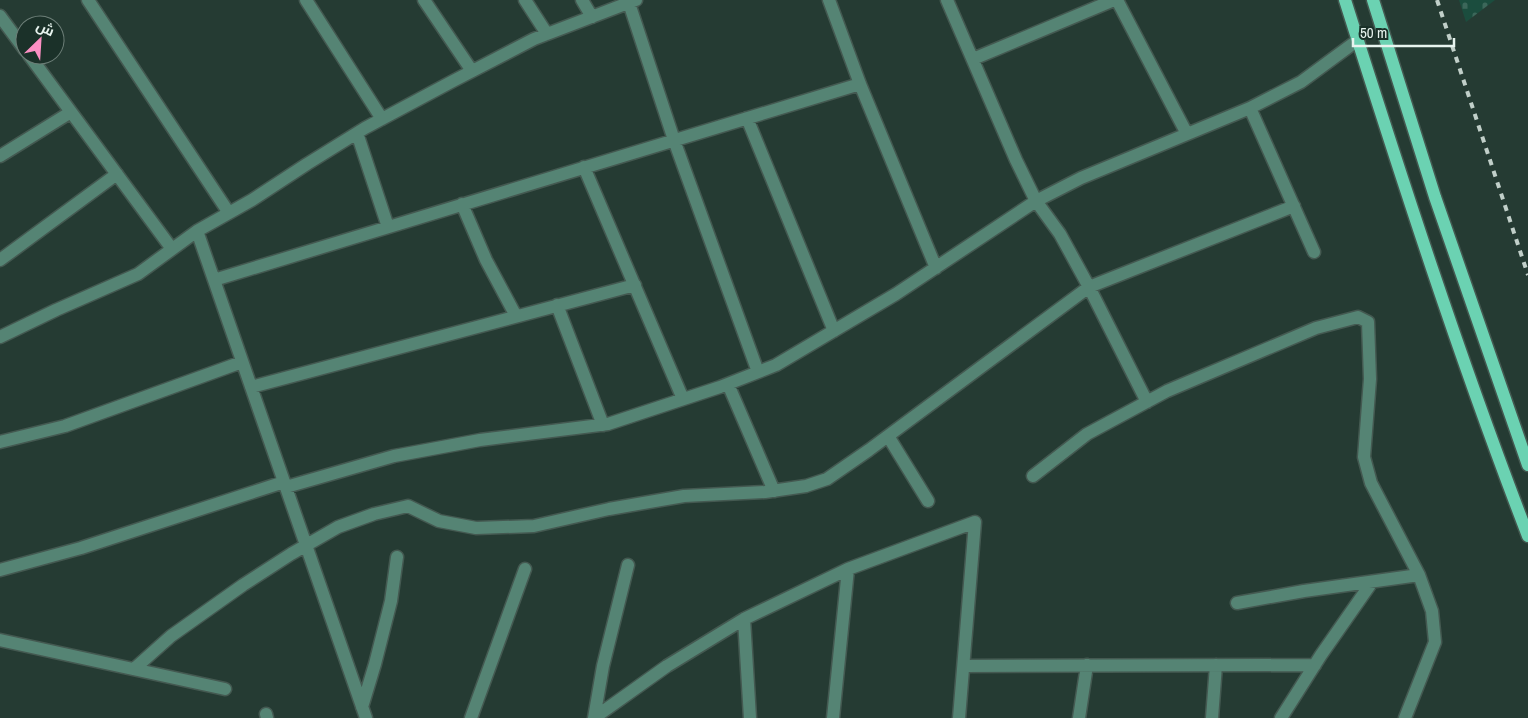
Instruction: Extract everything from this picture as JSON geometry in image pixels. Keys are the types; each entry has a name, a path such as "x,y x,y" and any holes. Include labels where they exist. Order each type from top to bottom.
{"main road":[{"path":"1345,0 1446,310 1528,536"},
{"path":"1373,0 1435,197 1528,465"}],"street":[{"path":"88,0 229,213"},
{"path":"306,0 382,119"},
{"path":"424,0 472,71"},
{"path":"525,0 547,34"},
{"path":"582,0 592,17"},
{"path":"829,0 860,84 936,268"},
{"path":"946,0 1036,201 1060,234 1147,402"},
{"path":"973,59 1116,0 1187,134"},
{"path":"0,338 56,310 138,274 197,231 357,133 472,71 534,39 633,1 674,140 758,372"},
{"path":"2,22 15,38"},
{"path":"0,570 81,548 285,484 394,456 480,440 608,424 776,366 896,294 1036,201 1081,178 1250,108 1301,82 1358,40"},
{"path":"36,65 172,249"},
{"path":"214,280 860,84"},
{"path":"1250,108 1314,252"},
{"path":"0,156 71,112"},
{"path":"747,118 834,331"},
{"path":"357,133 388,227"},
{"path":"584,167 683,399"},
{"path":"0,260 117,174"},
{"path":"462,204 486,260 516,316"},
{"path":"134,670 171,636 243,585 338,527 374,514 408,506 439,521 476,528 534,526 610,509 684,496 774,491 806,486 827,480 1089,287 1294,206"},
{"path":"197,231 364,712"},
{"path":"251,387 635,285"},
{"path":"557,305 603,425"},
{"path":"1033,476 1087,434 1166,391 1316,328 1358,317 1368,322 1370,379 1364,457 1371,483 1419,576 1432,611 1435,642 1405,718"},
{"path":"0,442 65,426 242,362"},
{"path":"728,384 774,491"},
{"path":"888,436 928,500"},
{"path":"594,718 667,666 744,619 848,569 974,522 960,718"},
{"path":"364,712 391,601 397,557"},
{"path":"594,718 603,666 628,565"},
{"path":"471,718 526,569"},
{"path":"833,718 848,569"},
{"path":"1237,603 1304,591 1419,576"},
{"path":"1280,718 1314,665 1372,582"},
{"path":"744,619 750,718"},
{"path":"0,640 225,689"},
{"path":"1079,718 1087,665"},
{"path":"1212,718 1216,665"},
{"path":"964,666 1314,665"}],"green space":[{"path":"1459,0 1495,0 1466,22"}],"railway":[{"path":"1437,0 1528,275"}]}
